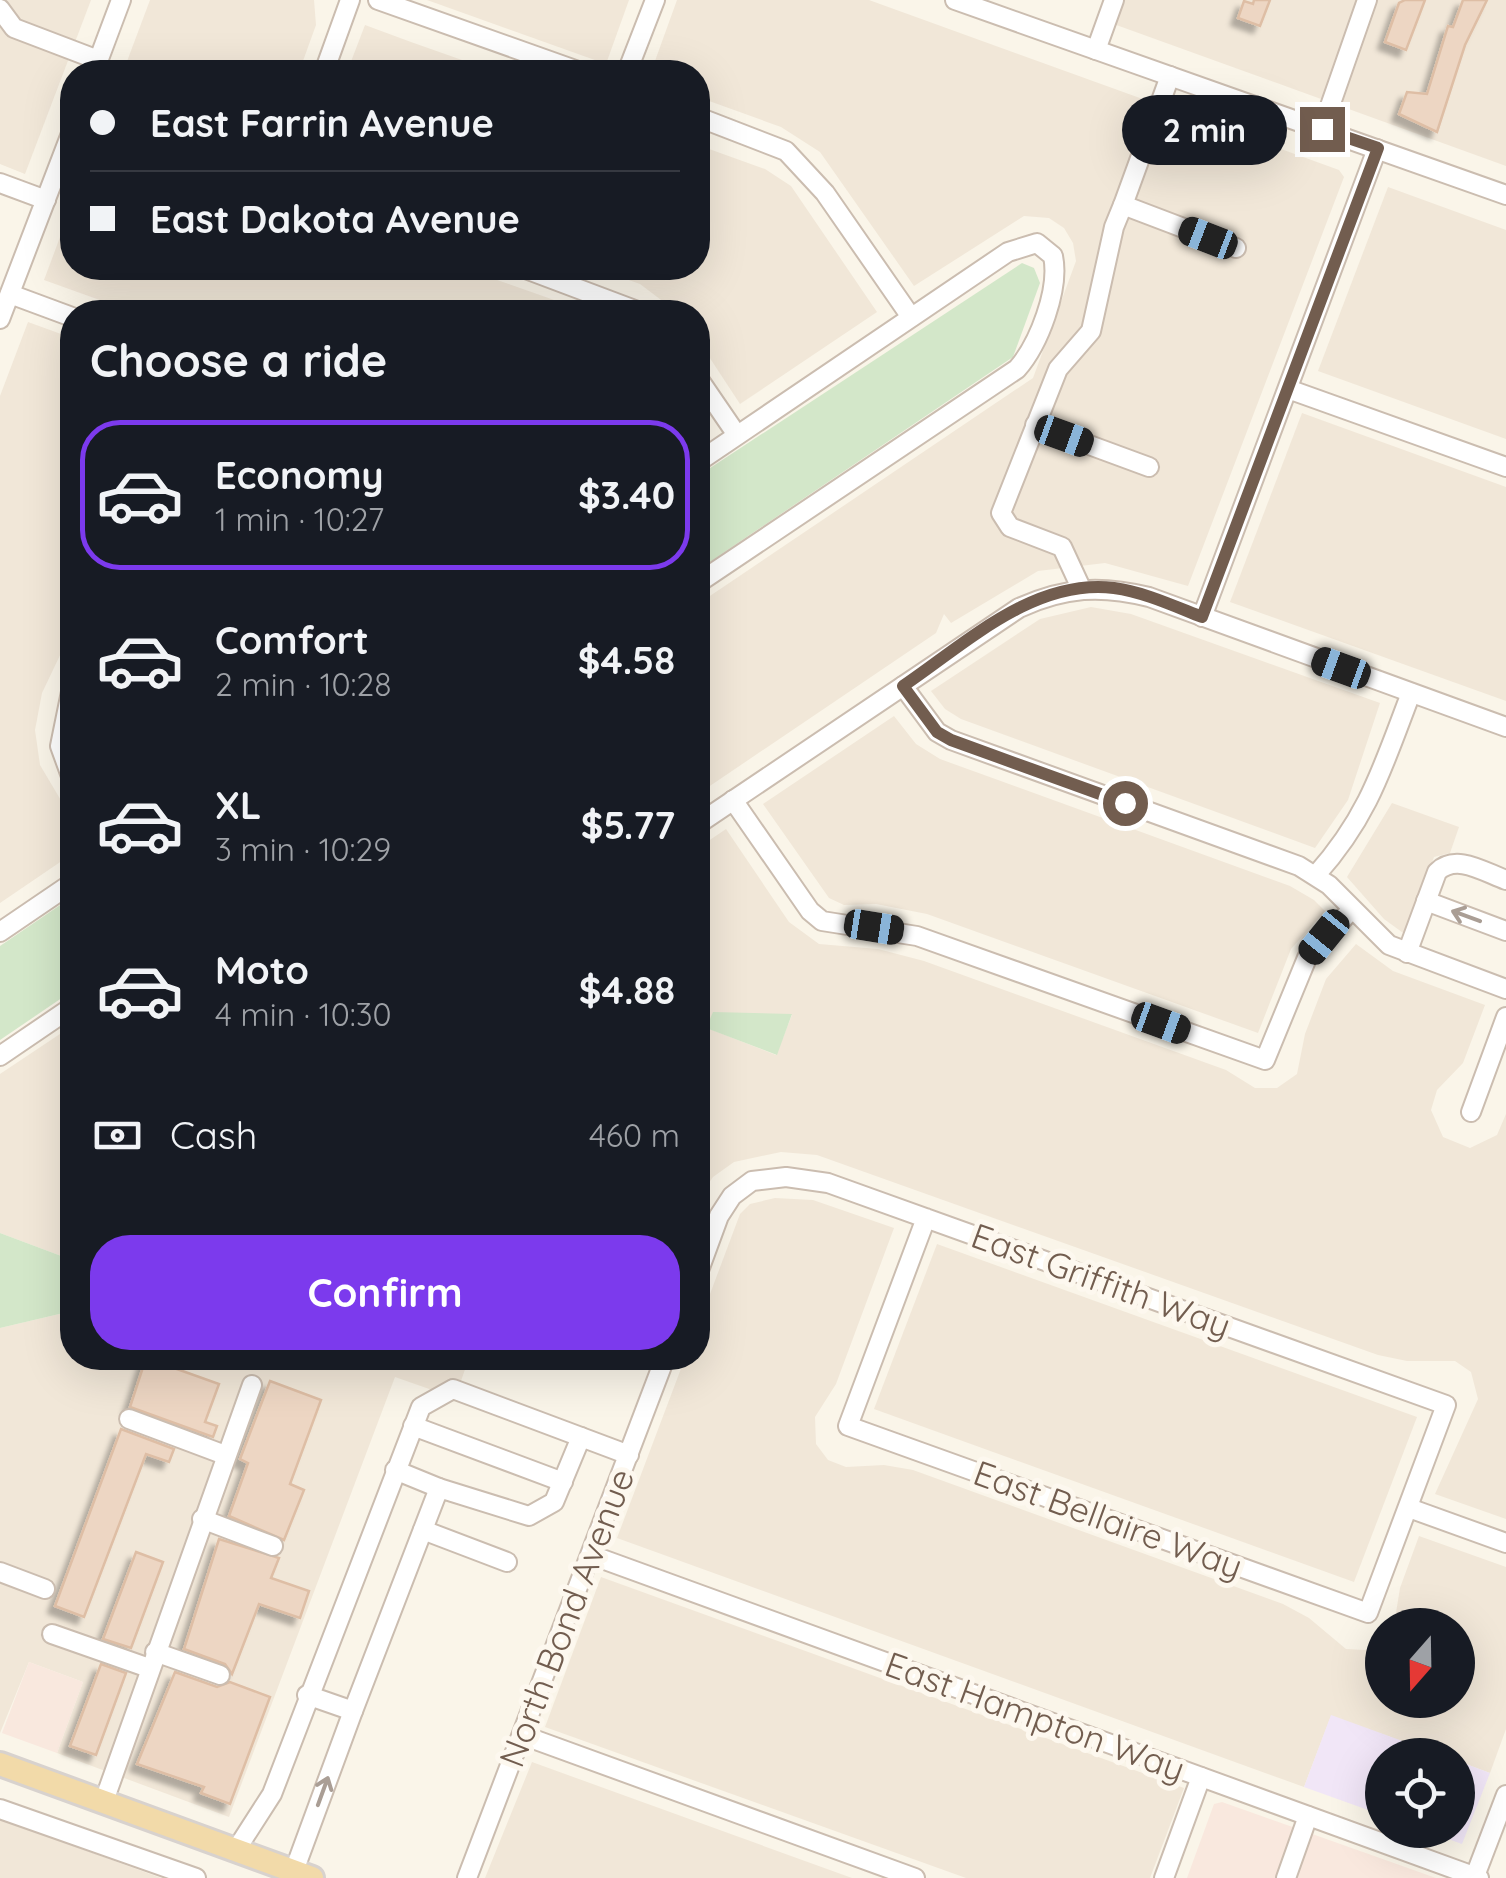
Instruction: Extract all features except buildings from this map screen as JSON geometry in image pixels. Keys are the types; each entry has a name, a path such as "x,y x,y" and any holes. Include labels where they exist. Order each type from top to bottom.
{"main road":[{"path":"0,1764 303,1875"}],"street":[{"path":"98,60 121,0"},
{"path":"328,60 350,0"},
{"path":"378,0 547,60"},
{"path":"632,60 655,0"},
{"path":"955,0 986,5 1096,50 1506,195"},
{"path":"1096,50 1114,0"},
{"path":"1322,129 1367,0"},
{"path":"0,9 14,28 83,60"},
{"path":"1081,588 1062,547 1010,527 1001,513 1058,369 1091,330 1114,227 1170,76"},
{"path":"710,121 786,151 825,193 911,317"},
{"path":"1202,617 1378,148"},
{"path":"0,320 60,162"},
{"path":"0,183 46,200"},
{"path":"1123,206 1236,248"},
{"path":"710,454 1022,245 1036,243 1053,256 1055,283 1028,357 1017,369 710,575"},
{"path":"555,280 608,300"},
{"path":"10,294 60,313"},
{"path":"1288,389 1506,466"},
{"path":"710,396 737,435"},
{"path":"1035,425 1149,467"},
{"path":"710,816 1019,608 1048,594 1081,588 1114,588 1506,727"},
{"path":"903,686 937,732 951,740 1316,875 1373,934 1407,953 1506,989"},
{"path":"1316,875 1349,838 1368,806 1410,693"},
{"path":"734,800 810,911 822,921 836,927 874,927 917,936 1265,1060 1307,958 1351,910"},
{"path":"1407,953 1445,864 1457,862 1506,880"},
{"path":"0,932 60,891"},
{"path":"1426,901 1506,930"},
{"path":"0,1056 60,1015"},
{"path":"1470,1112 1506,1017"},
{"name":"East Griffith Way","path":"710,1240 732,1196 752,1181 786,1177 828,1183 1446,1404 1410,1508"},
{"name":"East Bellaire Way","path":"926,1218 848,1426 1368,1614 1410,1508"},
{"name":"North Bond Avenue","path":"467,1878 660,1370"},
{"path":"104,1801 252,1385"},
{"path":"236,1850 272,1794 307,1695 422,1406 453,1388 629,1454"},
{"path":"130,1419 225,1455"},
{"path":"413,1426 563,1482"},
{"path":"395,1470 529,1516 554,1502 581,1438"},
{"path":"303,1875 353,1711 439,1488"},
{"path":"1410,1508 1506,1543"},
{"path":"202,1519 273,1546"},
{"path":"423,1530 507,1562"},
{"name":"East Hampton Way","path":"591,1555 1477,1877"},
{"path":"0,1572 45,1589"},
{"path":"52,1634 220,1676"},
{"path":"307,1695 353,1711"},
{"path":"522,1735 915,1878"},
{"path":"1164,1878 1201,1778"},
{"path":"1477,1877 1506,1795"},
{"path":"0,1808 196,1878"},
{"path":"1286,1878 1308,1816"}],"shaded area":[{"path":"0,0 91,0 68,60 60,60 60,82 25,174 0,164"},
{"path":"150,0 314,0 316,25 303,60 128,60"},
{"path":"427,0 629,0 607,60 595,60"},
{"path":"677,0 869,0 1339,170 1344,177 1188,586 1105,563 1038,571 951,623 944,614 936,633 710,786 710,596 1033,378 1076,261 1073,243 1064,228 1049,218 1024,216 914,286 820,152 781,127 710,101 710,60 655,60"},
{"path":"1116,0 1506,0 1506,166 1108,22"},
{"path":"365,25 462,60 352,60"},
{"path":"710,149 765,169 791,186 877,312 740,404 710,358 710,300 661,300 629,280 710,280"},
{"path":"1388,187 1506,230 1506,439 1318,371"},
{"path":"60,237 60,280 497,280 554,300 100,300 44,280"},
{"path":"28,322 60,334 60,655 42,693 35,730 40,765 60,799 60,862 0,903 0,396"},
{"path":"1302,413 1506,487 1506,701 1230,602"},
{"path":"1091,607 1131,614 1380,703 1348,800 1315,848 961,719 945,709 931,691 1040,619"},
{"path":"894,716 916,744 940,759 1290,886 1314,900 1325,911 1291,949 1258,1033 927,914 876,904 844,905 829,898 763,804"},
{"path":"1392,803 1459,827 1450,853 1434,857 1406,935 1384,919 1347,877"},
{"path":"726,829 789,922 819,944 878,949 924,961 1226,1070 1255,1088 1277,1088 1297,1074 1305,1034 1326,979 1356,944 1393,971 1485,1005 1463,1063 1437,1090 1431,1110 1443,1137 1470,1148 1497,1135 1506,1114 1506,1519 1435,1494 1478,1399 1471,1372 1455,1361 1407,1361 1378,1355 817,1155 781,1152 734,1162 710,1181 710,1029 776,1055 792,1015 710,1028 710,840"},
{"path":"60,1034 60,1256 0,1233 0,1074"},
{"path":"775,1198 813,1200 894,1228 836,1384 815,1417 816,1444 828,1460 846,1467 884,1465 913,1470 1283,1604 1309,1618 1346,1649 1365,1650 1365,1718 1475,1718 1475,1608 1397,1608 1419,1536 1506,1567 1506,1729 1490,1773 1475,1767 1475,1738 1393,1738 1331,1716 1304,1787 617,1538 680,1370 710,1370 710,1294 740,1214 750,1204"},
{"path":"937,1244 1417,1417 1354,1582 874,1409"},
{"path":"60,1314 60,1370 465,1370 455,1398 395,1377 229,1817 57,1753 83,1682 29,1662 0,1733 0,1328"},
{"path":"601,1577 1184,1788 1150,1878 966,1878 545,1727"},
{"path":"29,1662 83,1682 57,1753 2,1733"},
{"path":"1331,1715 1394,1738 1365,1738 1365,1809 1304,1787"},
{"path":"532,1762 623,1795 852,1878 485,1878"},
{"path":"1475,1767 1490,1773 1475,1811"},
{"path":"1222,1802 1436,1878 1187,1878 1214,1804"},
{"path":"0,1819 161,1878 0,1878"}],"green space":[{"path":"1022,263 1034,268 1040,283 1013,357 710,562 710,468"},
{"path":"60,905 60,999 0,1040 0,946"},
{"path":"713,1012 792,1014 777,1055 710,1030"},
{"path":"0,1233 60,1256 60,1314 0,1328"}],"route":[{"path":"1125,803 951,740 937,732 903,686 1019,608 1048,594 1114,588 1202,617 1378,148 1322,129"}]}
